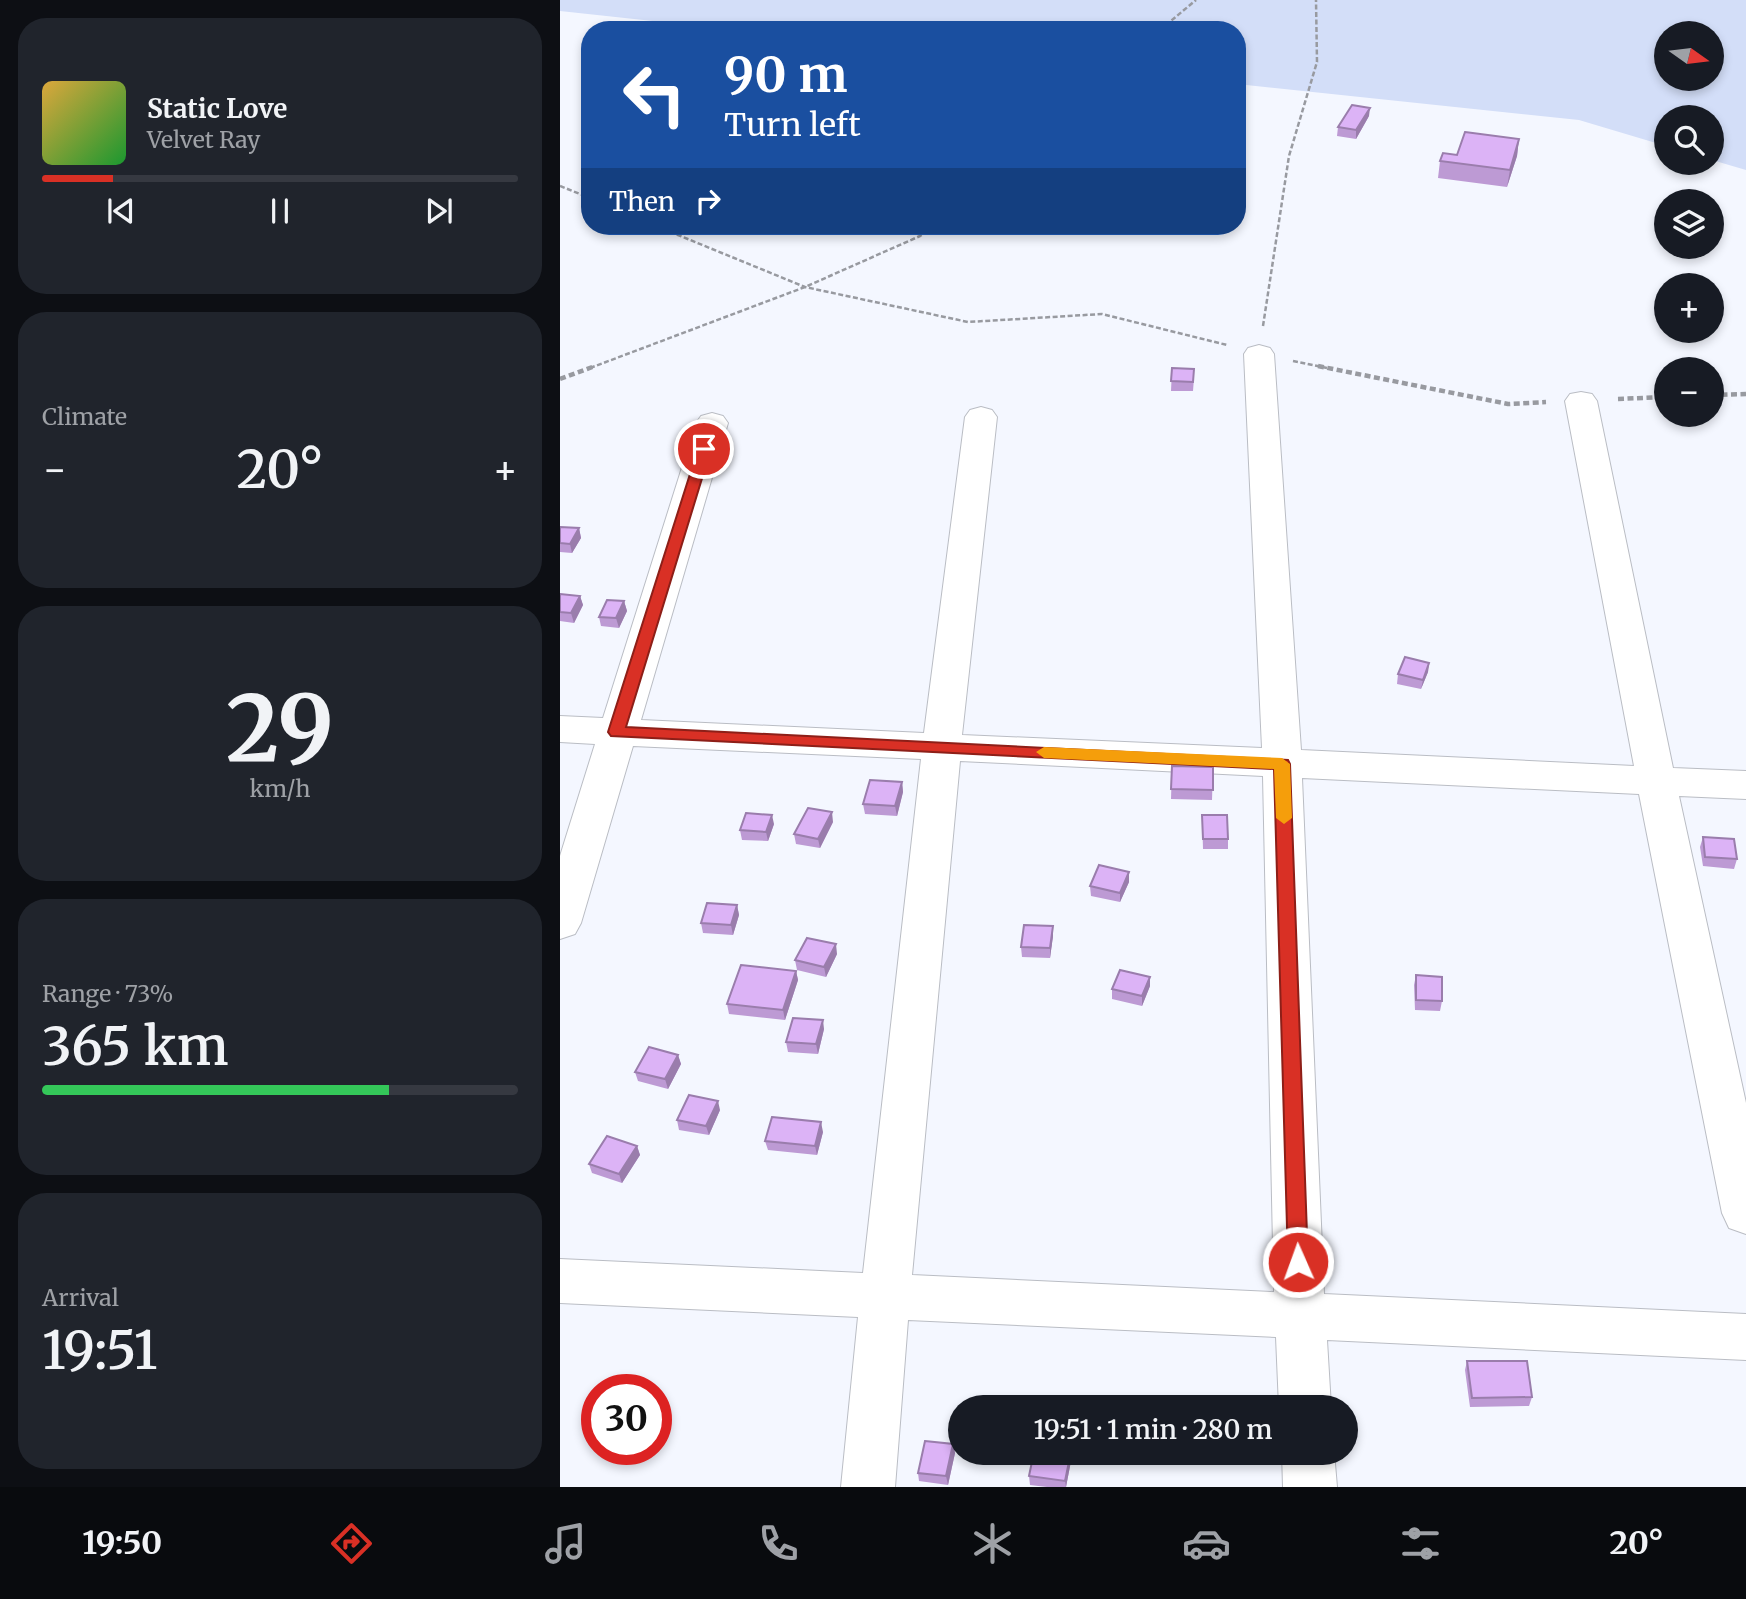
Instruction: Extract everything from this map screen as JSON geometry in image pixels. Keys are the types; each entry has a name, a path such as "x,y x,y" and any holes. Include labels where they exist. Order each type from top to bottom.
{"street":[{"path":"1259,354 1282,764 1304,1395"},
{"path":"1581,401 1656,781 1746,1213"},
{"path":"868,1487 884,1296 940,747 981,417"},
{"path":"560,923 712,423"},
{"path":"560,729 1746,785"},
{"path":"560,1281 1746,1337"},
{"path":"1309,1465 1310,1487"}],"path":[{"path":"1171,21 1196,0"},
{"path":"1259,354 1289,156 1317,62 1316,0"},
{"path":"560,186 581,194"},
{"path":"678,235 805,287 968,322 1102,314 1259,354 1508,404 1654,398"},
{"path":"560,379 805,287 922,235"},
{"path":"1724,395 1746,394"}],"shaded area":[{"path":"560,0 1746,0 1746,170 1724,164 1724,105 1654,105 1654,142 1579,120 1246,85 1246,21 653,21 560,11"}],"building":[{"path":"1352,105 1370,108 1356,130 1338,127"},
{"path":"1465,132 1519,139 1510,170 1440,161 1443,153 1457,155"},
{"path":"1172,368 1194,369 1193,382 1171,381"},
{"path":"560,527 579,528 570,544 560,543"},
{"path":"560,594 580,596 571,613 560,612"},
{"path":"607,600 624,601 616,618 599,617"},
{"path":"1405,657 1429,663 1423,680 1398,674"},
{"path":"1172,766 1213,767 1213,790 1171,789"},
{"path":"870,780 902,782 895,806 863,804"},
{"path":"808,808 832,812 818,839 794,834"},
{"path":"746,813 772,815 766,832 740,830"},
{"path":"1202,815 1227,815 1228,839 1203,839"},
{"path":"1703,837 1734,839 1737,859 1705,857"},
{"path":"1099,865 1129,872 1120,893 1090,886"},
{"path":"707,903 737,905 731,925 701,923"},
{"path":"1024,925 1053,926 1050,948 1021,947"},
{"path":"807,938 836,944 824,967 795,960"},
{"path":"741,965 796,971 783,1010 727,1004"},
{"path":"1120,970 1150,977 1142,996 1112,989"},
{"path":"1416,975 1442,977 1442,1001 1416,1000"},
{"path":"793,1018 823,1020 816,1044 786,1042"},
{"path":"649,1047 678,1055 665,1079 635,1072"},
{"path":"689,1095 718,1101 706,1126 677,1120"},
{"path":"772,1117 821,1122 815,1146 765,1141"},
{"path":"607,1136 637,1146 619,1174 589,1164"},
{"path":"1467,1361 1527,1361 1532,1397 1472,1398"},
{"path":"925,1441 948,1443 946,1476 918,1473"},
{"path":"1031,1465 1068,1465 1065,1481 1029,1476"}],"slow traffic":[{"path":"1044,752 1282,764 1284,818"}],"route":[{"path":"704,449 616,732 1282,764 1298,1262"}]}
